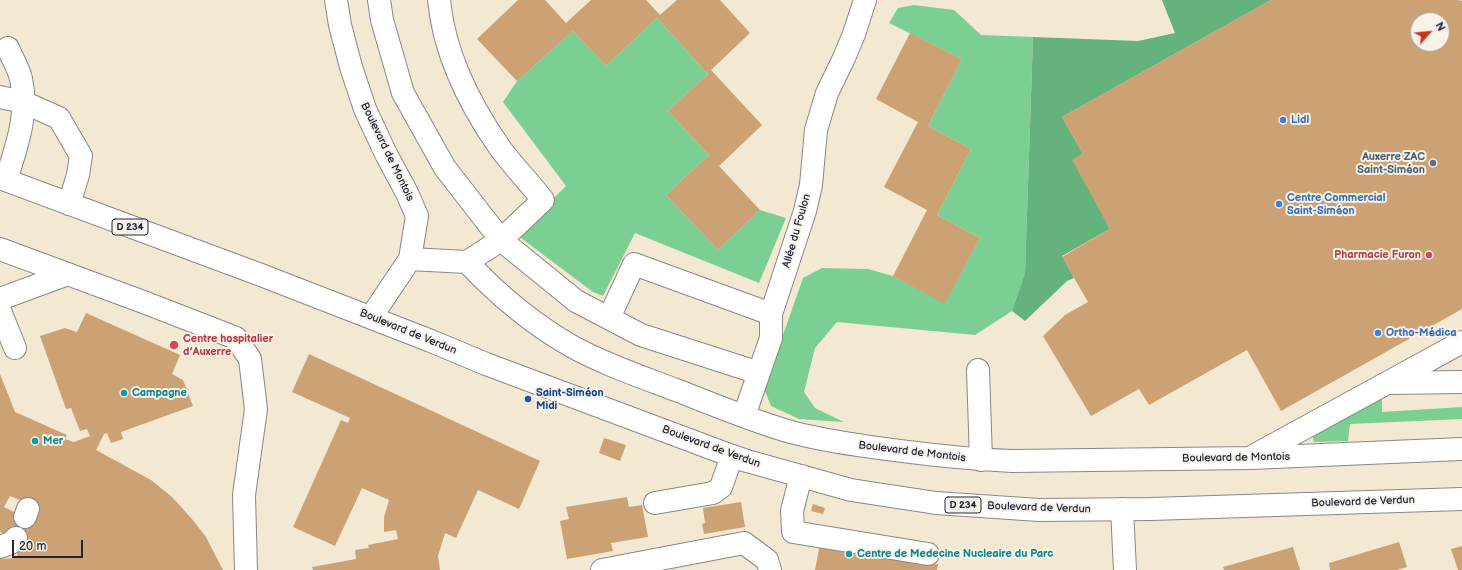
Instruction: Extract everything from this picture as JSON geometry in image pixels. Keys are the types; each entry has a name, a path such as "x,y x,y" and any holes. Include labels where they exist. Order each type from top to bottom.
{"street":[{"name":"Boulevard de Montois","path":"336,0 340,25 351,67 365,109 386,154 408,193 417,216 410,259 371,317"},
{"path":"379,0 382,20 403,94 445,168 501,240 576,301 641,335 759,373"},
{"path":"410,259 467,262 501,240 543,200 501,148 474,107 446,40 438,0"},
{"name":"Allée du Foulon","path":"744,416 771,338 771,314 805,211 811,184 816,130 826,93 844,58 854,34 865,0"},
{"path":"3,179 21,133 23,102 21,79 8,48"},
{"path":"0,97 23,102 59,118 81,156 78,175 69,204"},
{"name":"Boulevard de Verdun","path":"3,179 261,275 371,317 486,364 732,456 851,490 936,503 1039,510 1122,509 1462,498"},
{"path":"0,249 236,338 250,359 256,409 244,495 246,570"},
{"name":"Boulevard de Montois","path":"467,262 479,275 531,320 574,347 616,367 744,416 785,430 840,442 904,452 981,460 1034,461 1250,458 1462,449"},
{"path":"610,318 634,264 771,314"},
{"path":"0,299 68,274"},
{"path":"0,311 15,348"},
{"path":"1250,458 1462,342"},
{"path":"978,370 981,460"},
{"path":"1387,383 1462,382"},
{"path":"655,503 713,493 721,487 732,456"},
{"path":"801,476 792,511 793,532 928,554"},
{"path":"1122,509 1125,570"},
{"path":"605,570 744,543 767,560 770,570"}],"green space":[{"path":"1162,0 1271,0 1062,117 1083,154 1074,159 1110,229 1062,256 1074,278 1067,281 1025,321 1012,311 1025,273 1033,37 1138,41 1175,33"},
{"path":"914,5 954,10 981,35 1033,37 1025,273 1012,311 975,335 837,322 815,348 804,392 815,408 844,422 799,419 771,406 764,389 803,278 822,268 868,269 893,276 945,303 980,238 937,215 971,149 928,126 962,59 889,23 898,8"},
{"path":"657,18 708,74 668,111 709,155 666,195 718,250 760,210 786,218 759,283 635,233 603,296 593,292 517,235 566,186 503,102 517,81 573,31 606,66"},
{"path":"1382,395 1382,412 1462,407 1462,419 1350,424 1348,441 1314,442 1312,435"}],"building":[{"path":"518,0 545,0 566,23 591,0 646,0 660,15 677,0 720,0 750,33 711,70 762,125 719,166 760,210 718,250 666,195 709,155 668,111 708,74 657,18 606,66 573,31 517,81 477,39"},
{"name":"Centre Commercial Saint-Siméon","path":"1271,0 1462,1 1462,309 1281,411 1247,350 1149,405 1139,389 1091,416 1043,336 1065,315 1088,302 1062,257 1110,229 1072,160 1083,154 1062,117"},
{"path":"910,33 962,59 928,126 971,149 937,215 980,238 945,304 893,276 927,210 884,187 918,122 876,99"},
{"path":"86,313 180,355 172,374 183,380 193,406 121,432 123,439 111,443 107,433 104,434 96,450 151,480 172,497 206,537 223,570 0,570 0,559 16,558 23,540 0,532 0,374 15,412 67,435 65,439 74,442 90,436 87,429 80,431 71,408 66,409 40,336 65,328 77,332","holes":["10,496 40,508 32,521 4,507"]},
{"path":"309,354 540,461 519,509 478,490 456,538 445,533 438,556 440,570 313,570 312,567 356,559 355,550 369,548 368,545 398,539 396,530 384,532 384,517 389,500 362,488 335,546 293,527 341,420 348,423 350,418 292,392"},
{"path":"604,438 626,445 620,461 599,453"},
{"path":"627,497 629,507 642,505 648,537 611,543 613,551 567,559 560,521 569,519 566,507"},
{"path":"741,502 745,527 704,534 702,524 705,523 703,508"},
{"path":"813,504 825,508 823,514 811,511"},
{"path":"1399,542 1407,567 1397,570 1330,570 1329,563"},
{"name":"Centre de Medecine Nucleaire du Parc","path":"820,544 938,564 937,570 815,570"},
{"path":"1462,546 1462,570 1458,570 1451,549"},
{"path":"1293,547 1300,570 1224,570 1223,567"}],"place":[{"name":"Lidl","path":"1283,120"},
{"name":"Auxerre ZAC Saint-Siméon","path":"1433,163"},
{"name":"Centre Commercial Saint-Siméon","path":"1279,204"},
{"name":"Pharmacie Furon","path":"1429,255"},
{"name":"Ortho-Médica","path":"1378,333"},
{"name":"Centre hospitalier d’Auxerre","path":"174,345"},
{"name":"Campagne","path":"124,393"},
{"name":"Saint-Siméon Midi","path":"528,399"},
{"name":"Mer","path":"35,441"},
{"name":"Centre de Medecine Nucleaire du Parc","path":"849,554"}]}
